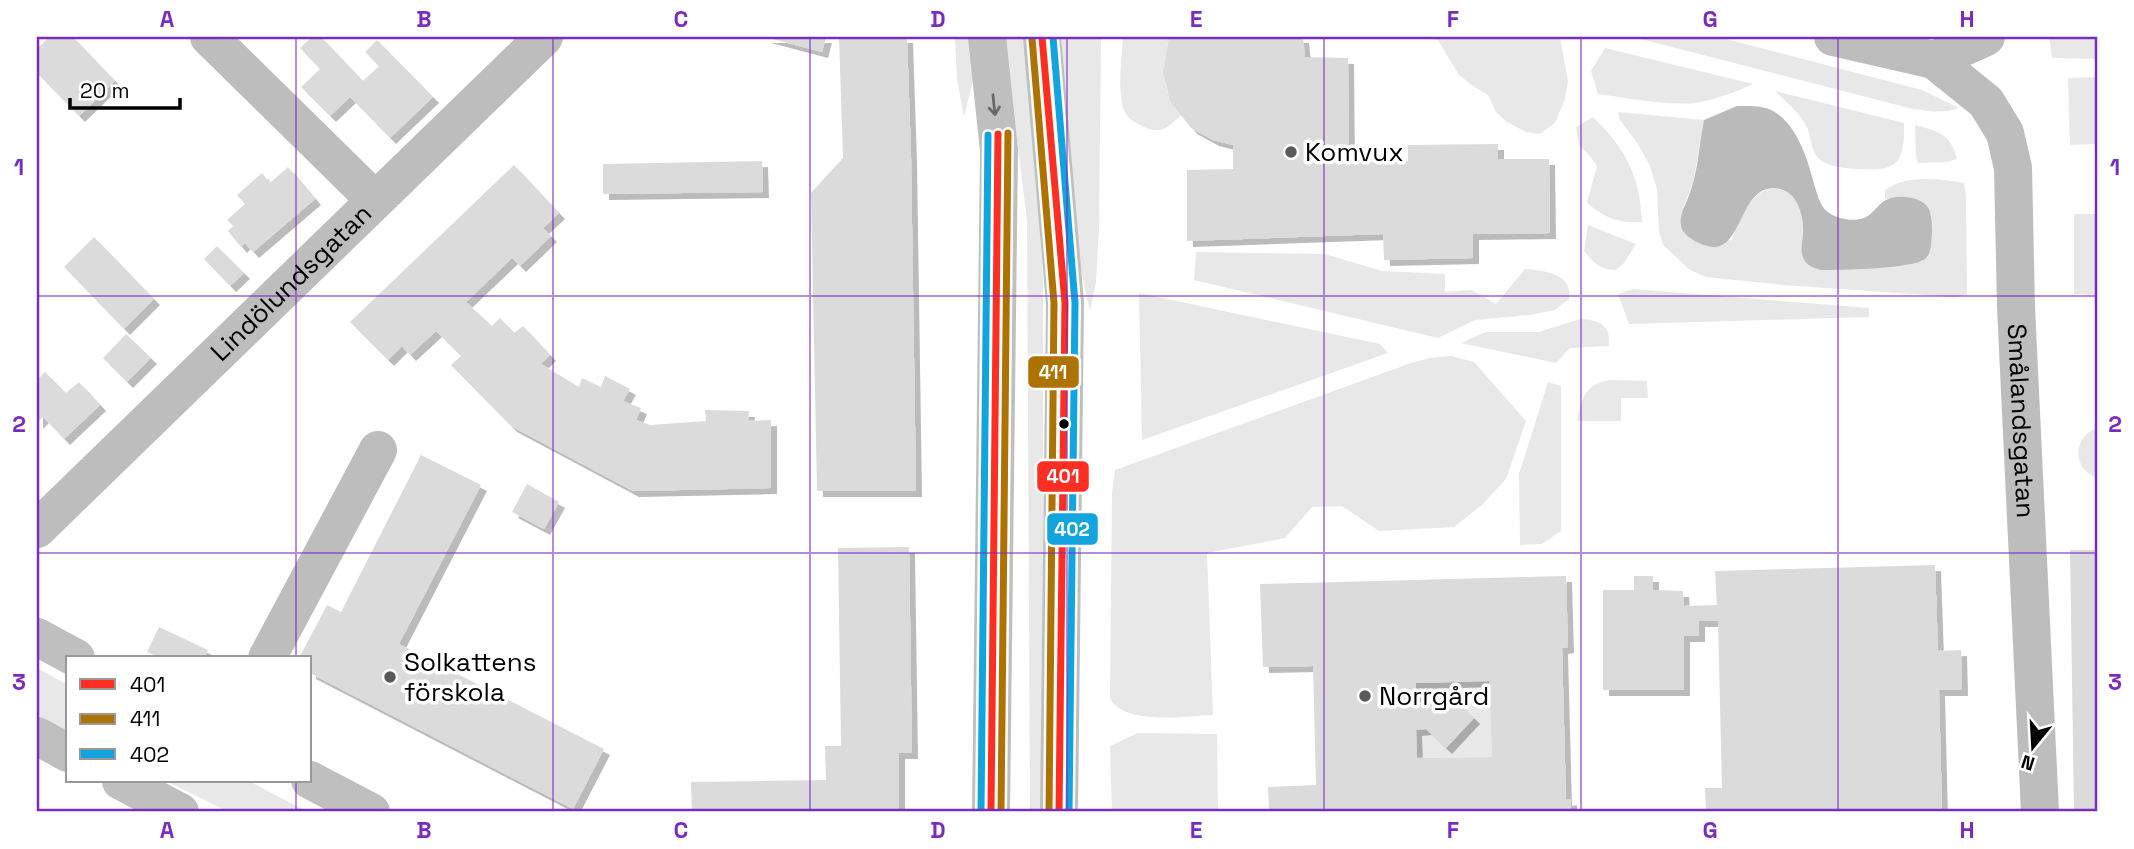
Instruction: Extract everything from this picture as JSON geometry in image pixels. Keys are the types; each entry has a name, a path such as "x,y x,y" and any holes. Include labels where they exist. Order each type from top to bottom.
{"street":[{"path":"209,37 375,200"},
{"name":"Lindölundsgatan","path":"37,529 544,37"},
{"path":"987,37 999,150 991,812"},
{"path":"1042,37 1065,303 1059,812"},
{"path":"1833,37 1934,60 1986,37"},
{"name":"Smålandsgatan","path":"1934,60 1986,102 2005,132 2013,168 2015,307 2040,812"},
{"path":"268,656 378,450"},
{"path":"37,637 72,656"},
{"path":"37,736 66,752"},
{"path":"312,781 371,812"},
{"path":"123,782 180,812"}],"shaded area":[{"path":"955,37 973,37 976,68 964,117 957,79"},
{"path":"1004,37 1027,37 1043,278 1043,812 1030,812 1027,220"},
{"path":"1056,37 1101,37 1099,229 1096,282 1090,311 1069,217"},
{"path":"1123,37 1169,37 1165,59 1166,86 1181,115 1160,130 1134,122 1123,107 1120,88"},
{"path":"1414,37 1560,37 1568,81 1565,99 1555,123 1540,134 1526,132 1507,122 1496,112 1488,95 1459,75 1438,40"},
{"path":"1633,37 1718,37 1922,90 1959,108 1942,111 1913,109"},
{"path":"2049,37 2097,37 2097,59 2052,58"},
{"path":"1605,48 1753,84 1721,97 1690,103 1598,94 1591,71"},
{"path":"2097,77 2097,144 2070,145 2068,78"},
{"path":"1775,91 1904,123 1900,155 1896,162 1883,169 1845,168 1826,163 1815,154 1804,122"},
{"path":"1737,106 1769,109 1789,125 1805,154 1821,203 1831,214 1845,219 1864,218 1893,197 1910,197 1924,203 1930,212 1932,225 1931,246 1926,258 1908,265 1877,268 1821,270 1813,267 1805,261 1802,253 1803,227 1799,206 1791,195 1780,189 1767,189 1757,194 1731,237 1723,244 1713,247 1688,236 1682,229 1681,217 1694,179 1704,120"},
{"path":"1618,112 1704,120 1693,183 1683,208 1731,241 1744,212 1755,197 1769,189 1785,191 1793,196 1801,214 1802,253 1821,270 1897,266 1923,261 1899,197 1885,199 1885,190 1913,180 1933,179 1964,183 1967,295 1953,297 1784,285 1706,277 1690,270 1663,245 1659,232 1657,189 1650,166 1620,120"},
{"path":"1593,117 1614,140 1629,164 1638,191 1642,222 1612,218 1598,212 1587,202 1597,166 1579,145 1576,127"},
{"path":"1915,125 1930,129 1947,139 1957,159 1918,163"},
{"path":"2074,214 2097,214 2097,295 2074,294"},
{"path":"1588,225 1636,244 1616,270 1598,265 1584,251"},
{"path":"1196,252 1325,254 1382,271 1445,274 1445,292 1472,290 1496,304 1525,269 1533,270 1562,279 1567,284 1569,299 1555,310 1475,320 1438,338 1194,280"},
{"path":"1633,289 1869,308 1869,317 1629,324 1618,294"},
{"path":"1139,293 1380,344 1388,353 1142,440"},
{"path":"1580,319 1603,325 1608,333 1609,346 1570,348 1556,363 1461,343 1486,332 1539,332"},
{"path":"1451,356 1474,362 1526,421 1506,479 1482,505 1454,527 1379,531 1342,506 1312,507 1285,538 1207,553 1213,715 1141,716 1117,707 1110,698 1112,493 1115,470 1411,363"},
{"path":"1611,380 1647,381 1648,398 1621,398 1621,421 1577,421 1581,405 1590,388"},
{"path":"1548,382 1561,386 1561,531 1542,544 1520,545 1519,474"},
{"path":"2097,428 2097,478 2083,468 2078,453 2083,438"},
{"path":"37,668 66,684 66,730 37,715"},
{"path":"1489,681 1492,757 1417,758 1416,730 1426,729 1446,747 1474,718 1445,689 1432,702 1416,703 1416,683"},
{"path":"1138,733 1217,734 1218,812 1112,812 1110,746"},
{"path":"168,782 251,782 308,812 229,812"}],"building":[{"path":"49,37 73,37 115,81 79,116 37,73 37,49"},
{"path":"312,37 321,37 363,81 379,66 365,52 377,40 433,97 390,138 350,97 330,116 301,87 320,69 300,48"},
{"path":"765,37 826,37 822,52"},
{"path":"839,37 907,37 916,491 817,491 811,193 843,158"},
{"name":"Komvux","path":"1169,37 1303,37 1305,57 1348,58 1349,162 1408,161 1408,145 1498,144 1498,159 1549,159 1550,233 1473,234 1473,258 1384,260 1383,234 1187,241 1187,170 1233,169 1233,145 1213,140 1191,128 1170,101 1163,72"},
{"path":"762,161 763,192 603,194 603,164"},
{"path":"514,165 559,213 543,228 551,236 520,266 512,258 466,302 492,326 500,318 514,333 523,326 550,355 541,364 579,387 582,378 601,387 605,376 630,389 623,401 641,408 636,420 650,425 706,421 705,410 749,411 748,421 771,420 771,488 633,491 511,426 451,365 461,356 436,331 410,355 402,346 388,360 350,322"},
{"path":"288,167 315,199 253,252 245,243 241,247 228,231 233,226 227,220 245,204 237,195 262,173 270,183"},
{"path":"94,237 154,299 124,329 64,267"},
{"path":"217,246 244,273 230,286 204,259"},
{"path":"126,334 151,358 127,382 103,358"},
{"path":"45,372 66,393 79,382 100,405 64,439 43,417 37,423 37,380"},
{"path":"421,455 481,485 399,644 604,749 573,809 312,674 312,656 300,656 327,605 341,612"},
{"path":"527,484 559,502 544,529 512,512"},
{"path":"909,547 912,753 899,753 899,812 692,812 691,782 826,780 825,746 841,746 838,548"},
{"path":"2070,550 2097,550 2097,812 2074,812"},
{"path":"1935,565 1938,651 1961,650 1962,690 1939,690 1942,812 1706,812 1705,788 1722,788 1718,621 1699,621 1699,636 1684,636 1684,690 1603,690 1603,590 1634,590 1634,576 1653,576 1653,590 1683,591 1684,606 1717,605 1715,571"},
{"name":"Norrgård","path":"1566,576 1568,647 1562,648 1566,800 1571,799 1571,812 1269,812 1268,787 1316,785 1313,666 1263,667 1260,584","holes":["1489,681 1492,757 1417,758 1416,730 1426,729 1446,748 1474,718 1445,689 1432,702 1416,703 1416,683"]},
{"path":"159,627 208,650 205,656 156,656 147,652"}],"transit line":[{"name":"401","path":"1042,37 1065,303 1059,812"},
{"name":"402","path":"1053,37 1075,303 1069,812"},
{"name":"411","path":"1032,38 1054,303 1049,812"},
{"name":"411","path":"1001,812 1008,133"},
{"name":"401","path":"991,812 998,134"},
{"name":"402","path":"981,812 988,135"}],"place":[{"name":"Komvux","path":"1291,152"},
{"name":"Solkattens förskola","path":"390,677"},
{"name":"Norrgård","path":"1365,696"}]}
